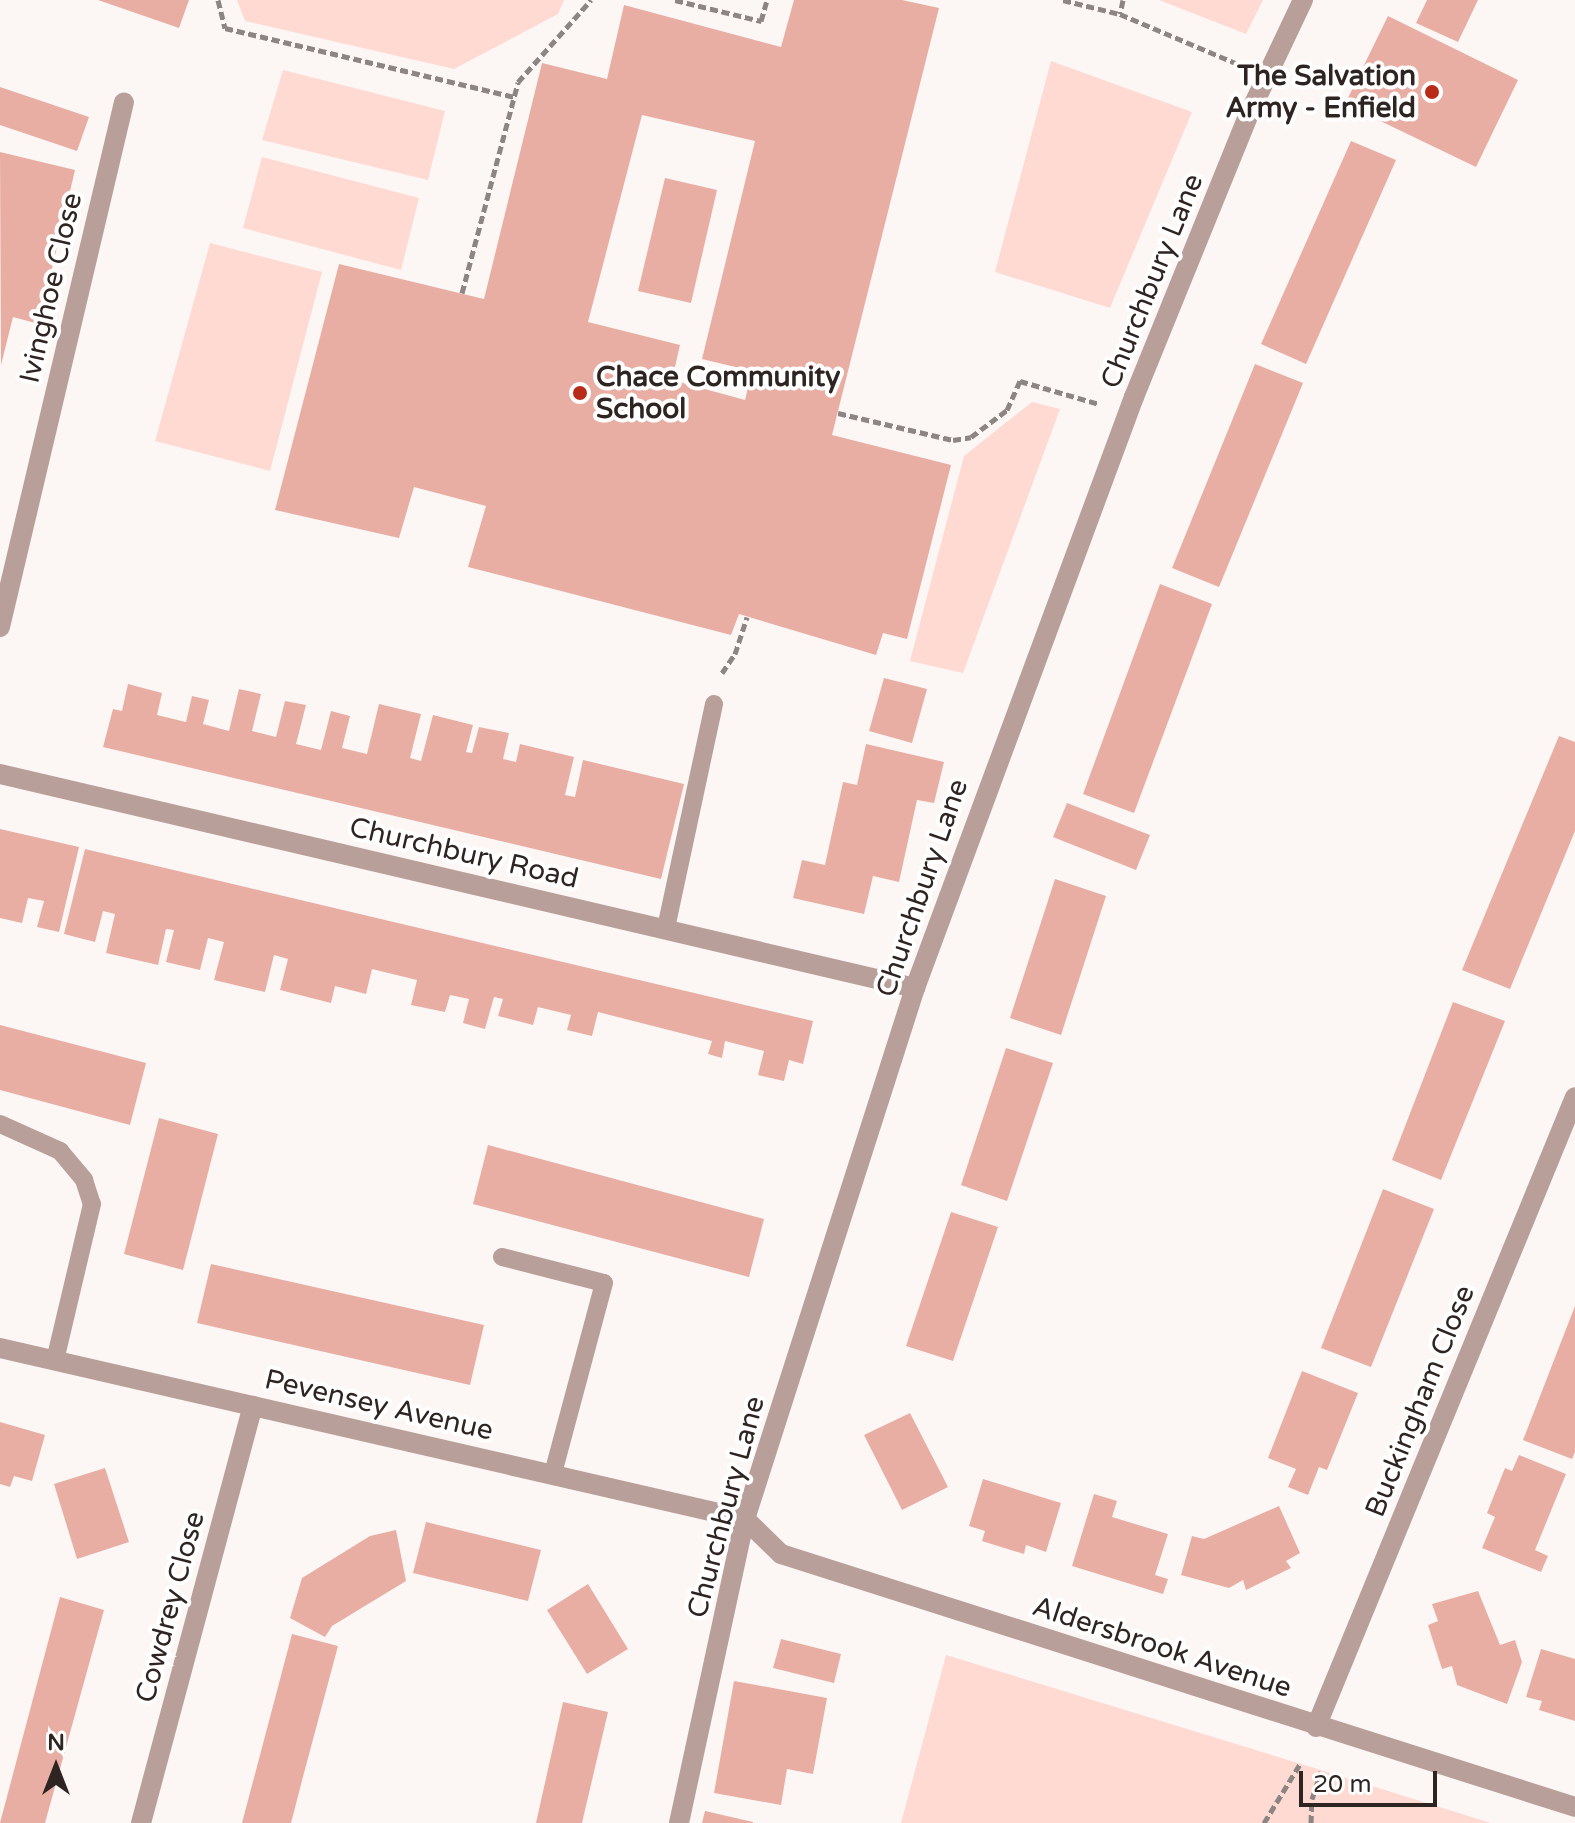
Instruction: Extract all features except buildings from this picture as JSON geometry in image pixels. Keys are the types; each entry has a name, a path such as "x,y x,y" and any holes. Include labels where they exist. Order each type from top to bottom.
{"street":[{"name":"Churchbury Lane","path":"679,1823 745,1519 915,988 1129,413 1250,112 1303,0"},
{"name":"Ivinghoe Close","path":"0,627 124,102"},
{"name":"Churchbury Road","path":"0,774 915,988"},
{"name":"Buckingham Close","path":"1316,1727 1575,1097"},
{"name":"Pevensey Avenue","path":"0,1348 745,1519"},
{"name":"Cowdrey Close","path":"141,1823 253,1406"},
{"name":"Aldersbrook Avenue","path":"745,1519 781,1554 1316,1727 1575,1807"}],"lane":[{"path":"666,928 714,704"},
{"path":"0,1124 60,1151 84,1180 92,1204 55,1361"},
{"path":"502,1257 604,1283 553,1473"}],"path":[{"path":"218,0 225,28 514,97"},
{"path":"462,293 518,82 591,0"},
{"path":"675,0 761,21 767,0"},
{"path":"1063,0 1120,14 1240,65 1246,53"},
{"path":"1120,14 1123,0"},
{"path":"838,413 962,439 1007,410 1020,381 1129,413"},
{"path":"722,673 735,654 747,617"},
{"path":"1264,1823 1300,1764"},
{"path":"1311,1823 1321,1771"}],"shaded area":[{"path":"237,0 564,0 558,14 454,69 245,21"},
{"path":"1159,0 1263,0 1246,34"},
{"path":"1051,61 1192,112 1110,308 995,272"},
{"path":"283,70 445,111 428,180 262,140"},
{"path":"262,157 419,198 401,270 243,228"},
{"path":"210,243 322,272 270,471 155,441"},
{"path":"1032,402 1060,409 963,673 910,661 964,456"},
{"path":"946,1655 1311,1767 1491,1823 901,1823"}],"place":[{"name":"The Salvation Army - Enfield","path":"1432,92"},
{"name":"Chace Community School","path":"580,393"}]}
